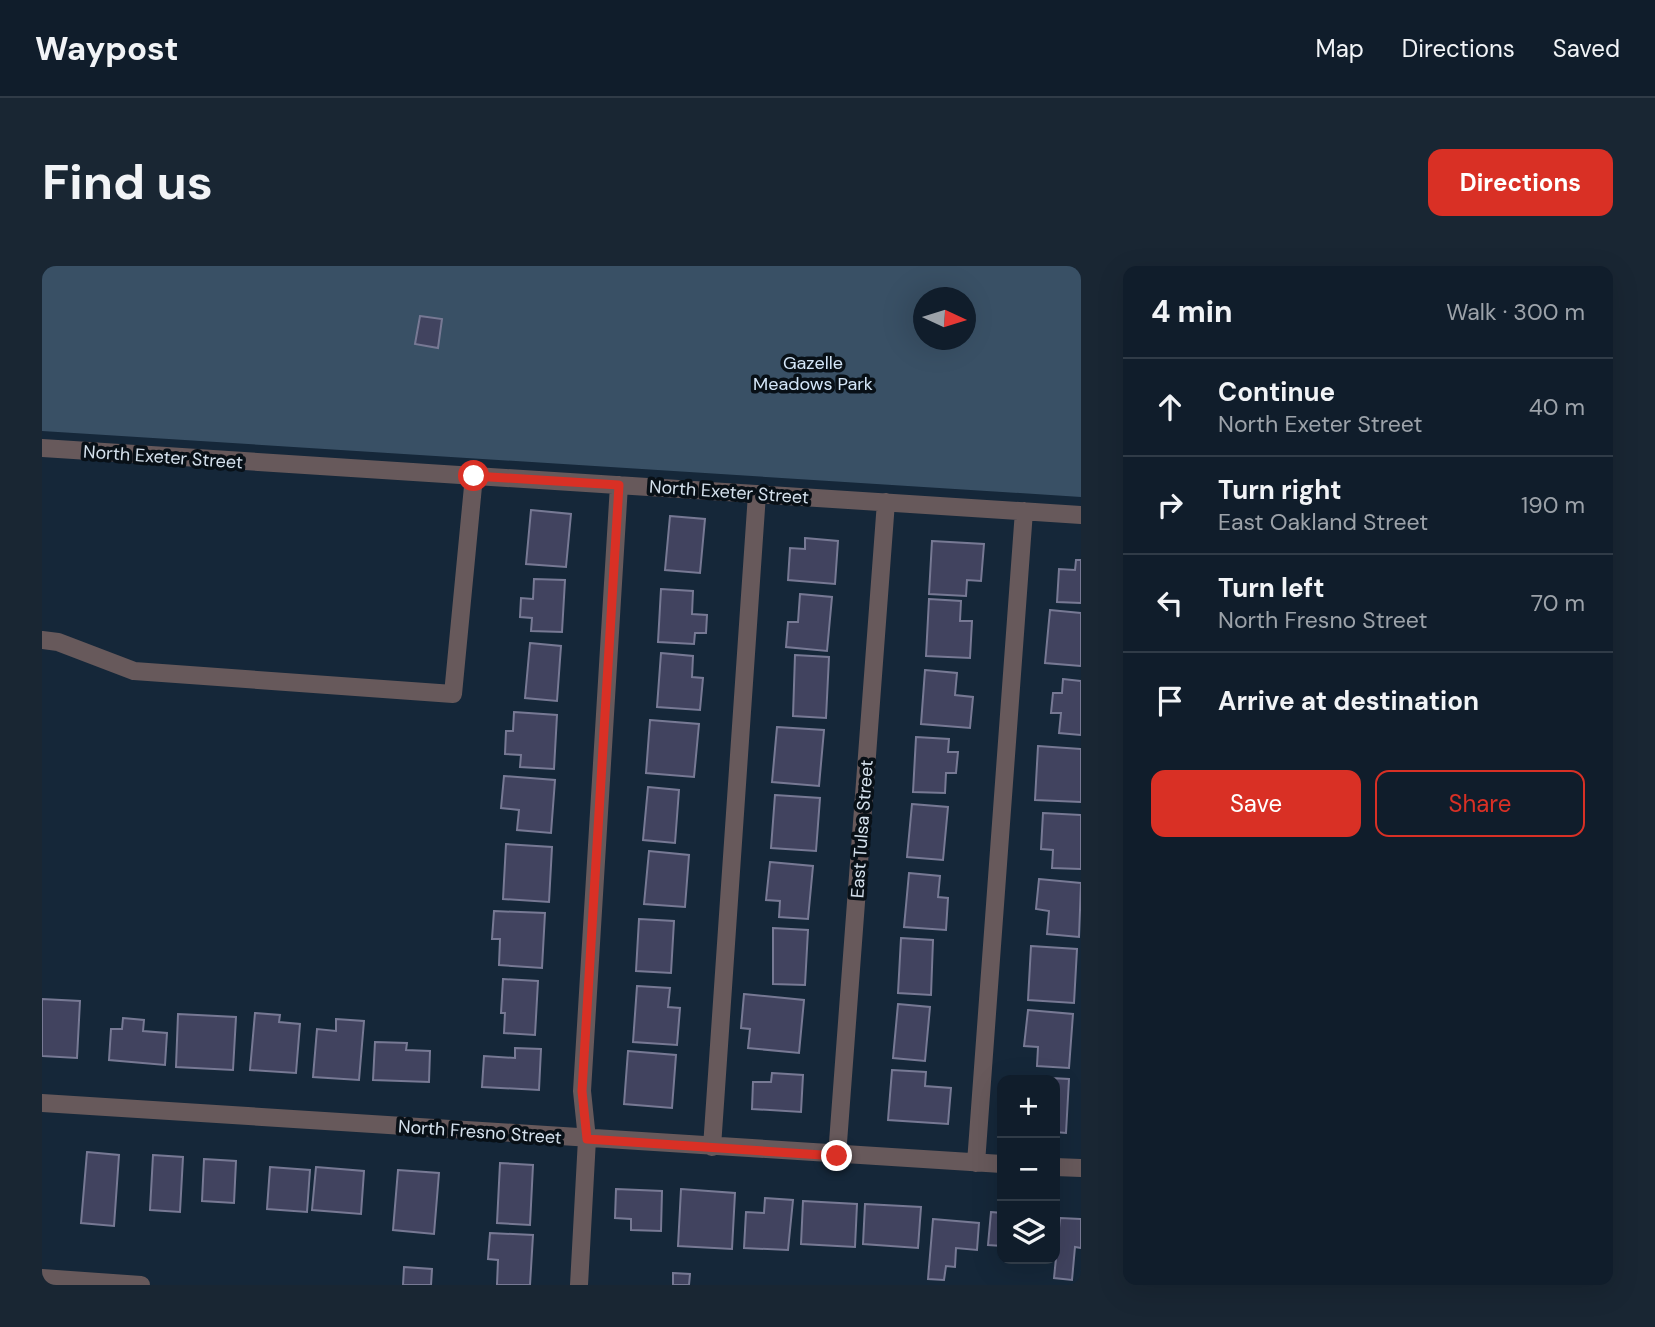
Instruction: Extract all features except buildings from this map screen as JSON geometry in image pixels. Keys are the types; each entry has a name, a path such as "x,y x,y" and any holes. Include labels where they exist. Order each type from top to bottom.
{"street":[{"name":"North Exeter Street","path":"42,449 1081,515"},
{"path":"42,640 58,642 134,671 453,694 474,476"},
{"path":"579,1285 587,1139 582,1091 619,485"},
{"path":"712,1147 757,494"},
{"name":"East Tulsa Street","path":"837,1156 886,502"},
{"path":"976,1163 1024,511"},
{"name":"North Fresno Street","path":"42,1103 837,1156 997,1164"},
{"path":"1060,1167 1081,1168"},
{"path":"42,1278 142,1285"}],"green space":[{"name":"Gazelle Meadows Park","path":"42,266 1081,266 1081,497 42,431"}],"route":[{"path":"474,476 619,485 582,1091 587,1139 837,1156"}]}
